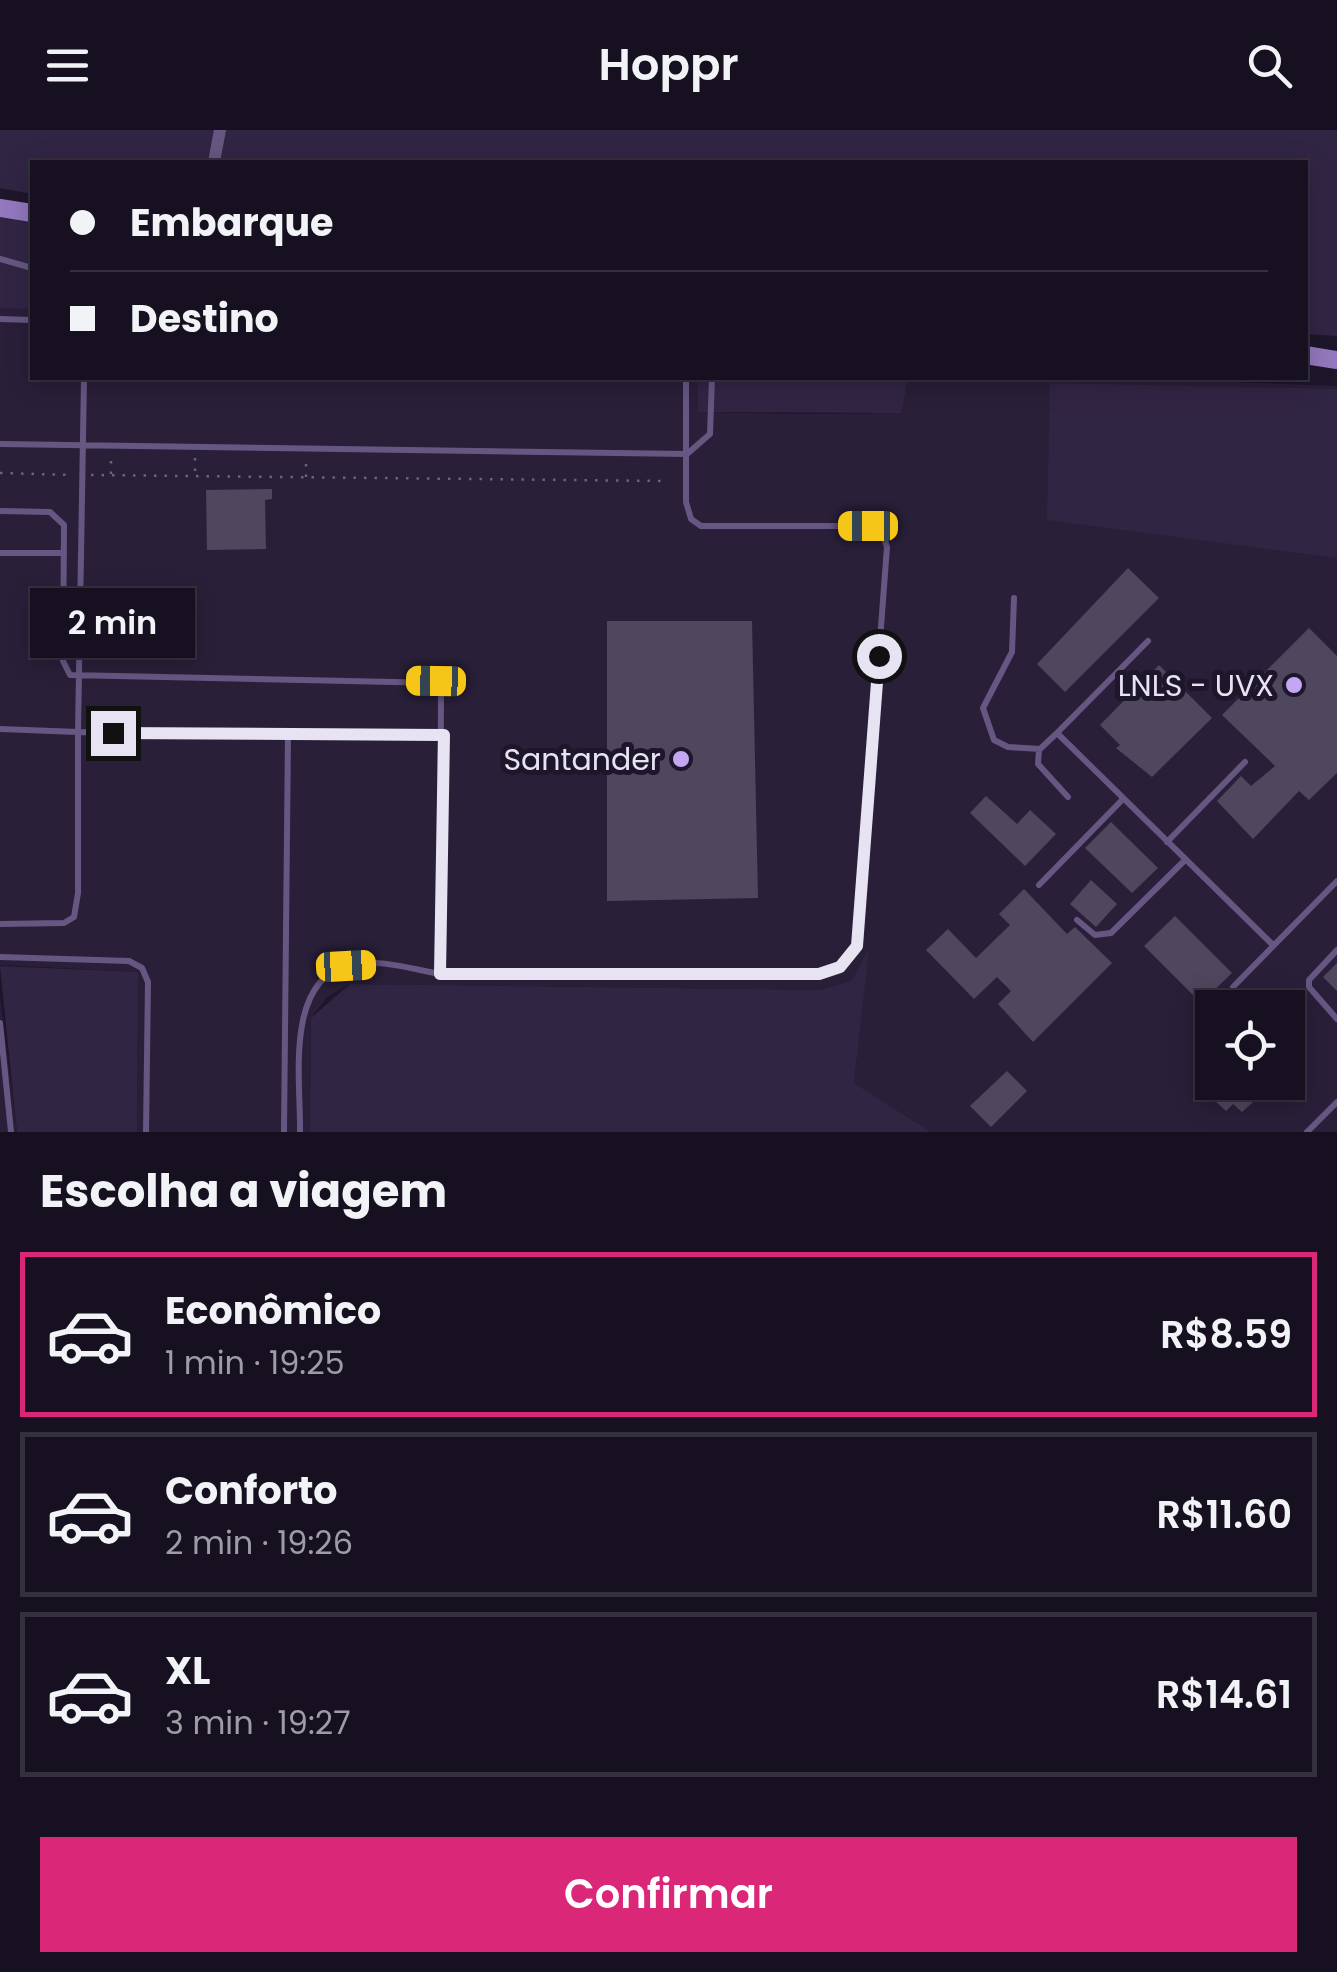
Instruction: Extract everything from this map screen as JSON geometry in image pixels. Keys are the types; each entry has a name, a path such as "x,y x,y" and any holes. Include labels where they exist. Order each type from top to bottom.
{"main road":[{"path":"0,208 30,213"},
{"path":"1308,356 1337,360"}],"street":[{"path":"214,160 220,130"}],"lane":[{"path":"0,259 30,267"},
{"path":"0,319 30,320"},
{"path":"0,924 64,924 74,917 78,893 84,380"},
{"path":"300,1132 303,1015 316,984 346,966 380,964 440,974 819,974 840,967 857,946 887,547 882,532 868,526 700,526 691,518 686,502 686,380"},
{"path":"0,444 687,454 710,434 712,380"},
{"path":"0,512 60,516 64,525 64,670 79,677 436,681 444,690 440,974"},
{"path":"0,553 64,553"},
{"path":"1014,598 1012,652 984,708 986,727 994,740 1008,748 1040,748 1148,640"},
{"path":"0,729 444,735"},
{"path":"1057,733 1273,945"},
{"path":"284,1132 288,734"},
{"path":"1040,748 1038,764 1068,797"},
{"path":"1167,842 1245,762"},
{"path":"1039,885 1124,799"},
{"path":"1076,920 1095,935 1111,932 1185,860"},
{"path":"1233,987 1337,881"},
{"path":"1337,950 1313,974 1309,987 1337,1019"},
{"path":"0,956 129,962 142,968 148,982 146,1132"},
{"path":"0,1023 4,1112 12,1132"},
{"path":"1307,1132 1337,1102"}],"path":[{"path":"110,475 111,445"},
{"path":"194,446 194,476"},
{"path":"306,449 306,477"},
{"path":"0,473 664,481"}],"shaded area":[{"path":"0,130 1337,130 1337,336 1308,334 1308,160 30,160 30,194 0,188"},
{"path":"0,216 30,222 30,309 0,308"},
{"path":"0,308 30,308 30,380 697,380 698,412 807,414 902,413 908,380 1174,380 1337,386 1337,1132 931,1132 854,1083 868,952 851,981 821,990 350,984 327,997 311,1018 310,1132 137,1132 138,972 0,965"},
{"path":"697,380 908,380 902,413 698,412"},
{"path":"1050,383 1337,389 1337,558 1047,520"},
{"path":"869,949 854,1083 931,1132 310,1132 311,1018 350,984 821,990 851,981"},
{"path":"0,966 138,972 137,1132 17,1132"},
{"path":"0,997 17,1132 0,1132"}],"building":[{"path":"272,489 272,499 265,500 266,549 207,550 206,490"},
{"path":"1128,568 1159,598 1065,692 1037,664"},
{"name":"Santander","path":"607,621 752,621 758,898 607,901"},
{"name":"LNLS - UVX","path":"1309,628 1337,656 1337,773 1309,800 1299,791 1253,839 1217,801 1241,776 1251,786 1275,766 1222,715"},
{"path":"1159,665 1212,718 1152,777 1116,748 1120,745 1100,725"},
{"path":"986,796 1017,824 1030,810 1056,834 1025,866 970,813"},
{"path":"1111,822 1158,868 1132,893 1085,848"},
{"path":"1091,880 1117,904 1096,927 1070,904"},
{"path":"1024,889 1067,934 1075,927 1112,963 1033,1042 998,1004 1011,991 997,977 974,999 926,950 948,929 976,958 1010,925 999,914"},
{"path":"1175,916 1232,973 1214,990 1195,990 1195,997 1144,946"},
{"path":"1337,963 1337,991 1323,977"},
{"path":"1007,1071 1027,1091 991,1127 970,1106"},
{"path":"1214,1100 1255,1100 1242,1112 1233,1104 1226,1111"}],"place":[{"name":"LNLS - UVX","path":"1294,685"},
{"name":"Santander","path":"681,759"}],"route":[{"path":"113,733 444,735 440,974 819,974 840,967 857,946 879,656"}]}
